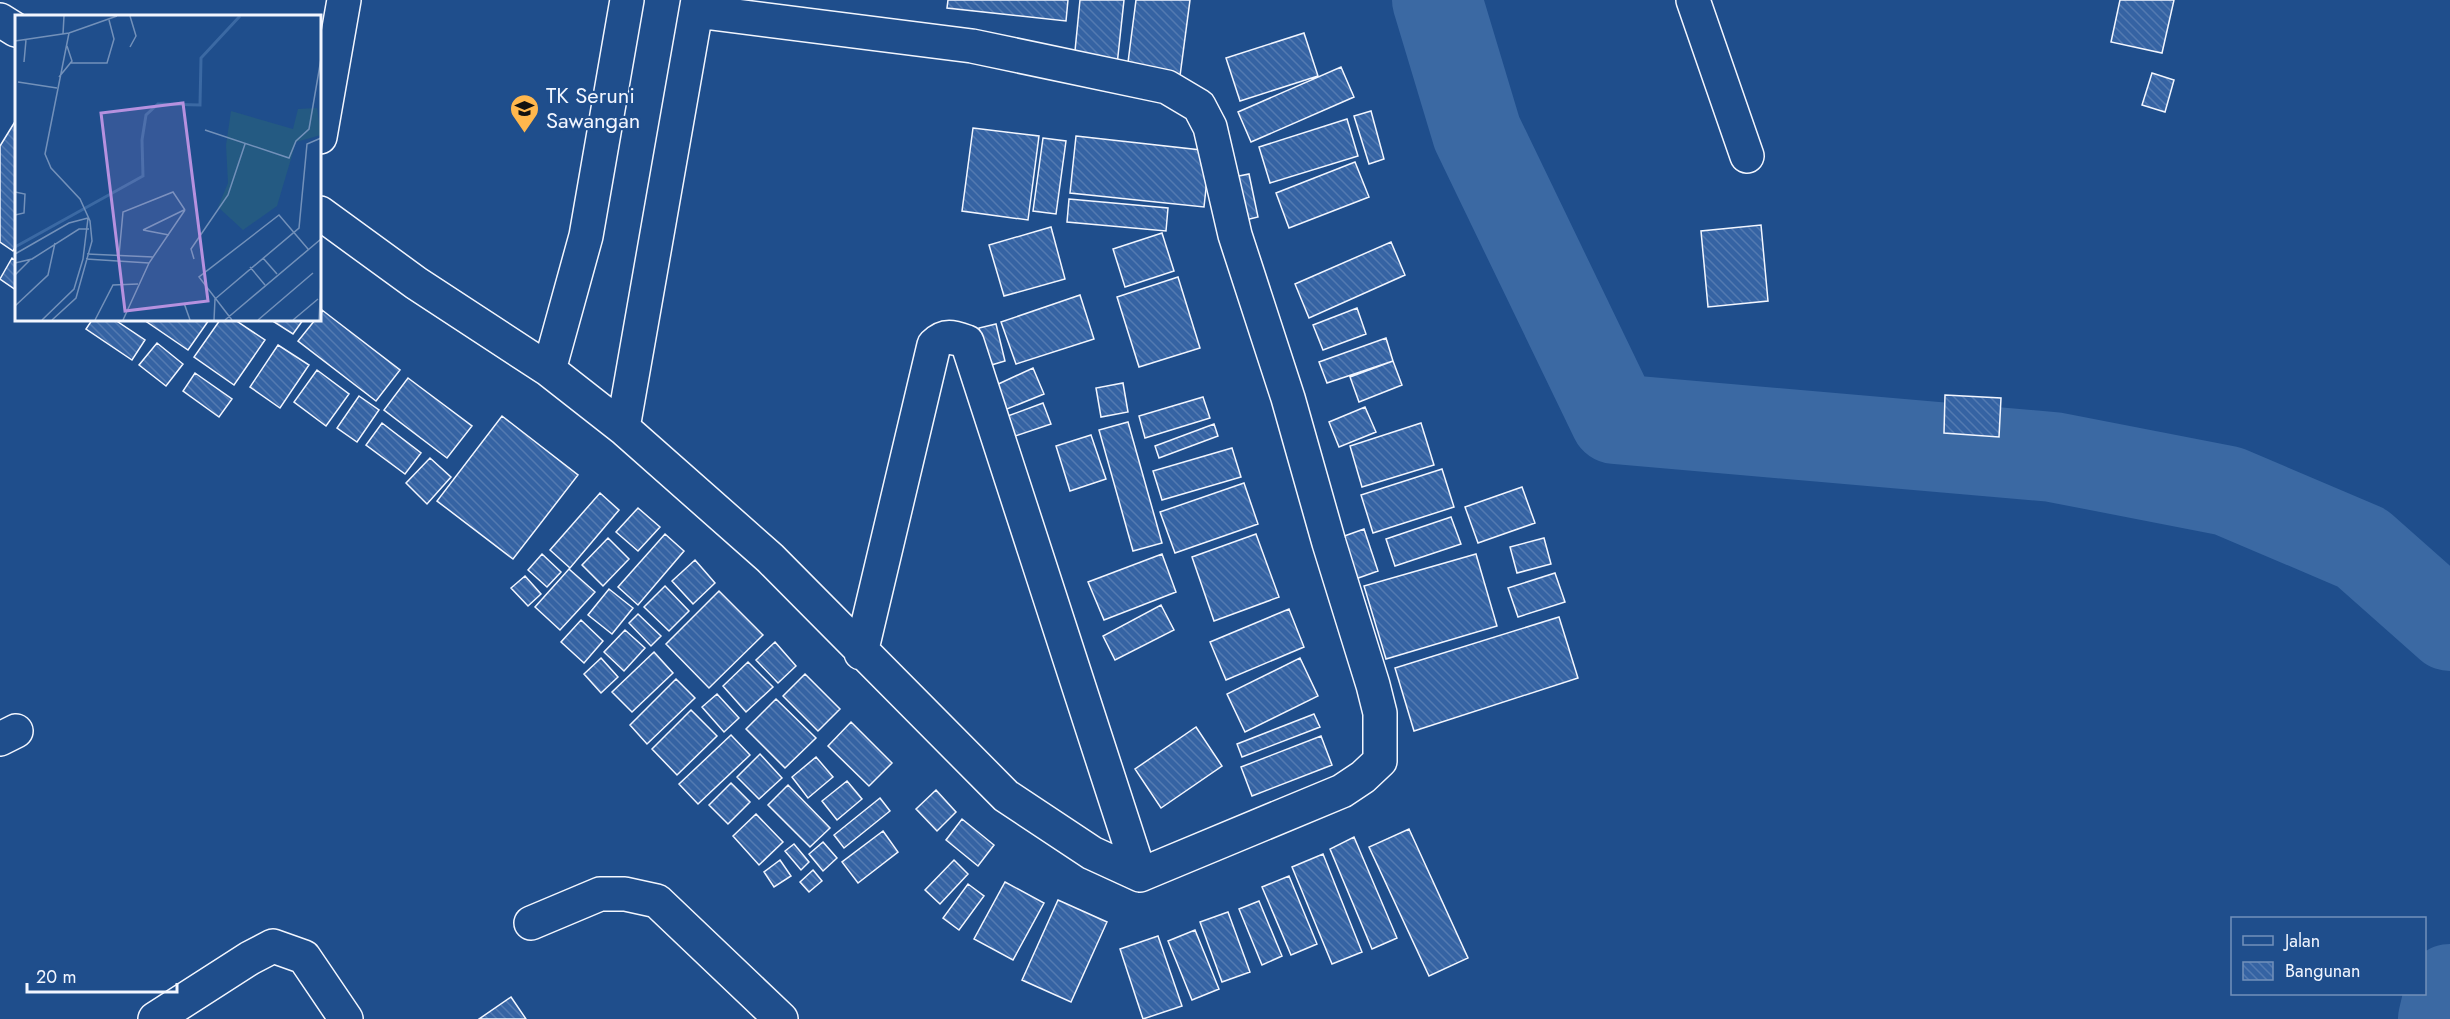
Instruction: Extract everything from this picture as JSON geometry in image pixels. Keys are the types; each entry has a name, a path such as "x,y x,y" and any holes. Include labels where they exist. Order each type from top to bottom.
{"street":[{"path":"321,131 344,0"},
{"path":"549,370 586,236 627,0"},
{"path":"1693,0 1747,156"},
{"path":"321,214 416,283 549,370 623,428 686,481 770,558 861,653 1006,796 1092,853 1140,875 1342,791 1364,777 1380,761 1380,712 1373,685 1329,543 1288,398 1234,235 1210,127 1198,106 1167,87 972,46 697,5 623,428"},
{"path":"0,20 15,29"},
{"path":"861,653 934,345 941,338 953,337 967,342 1140,875"},
{"path":"531,923 600,894 626,894 657,901 781,1019"},
{"path":"156,1019 250,958 273,946 304,957 346,1019"}],"building":[{"path":"948,0 1068,0 1066,21 947,8"},
{"path":"1080,0 1124,0 1117,65 1074,61"},
{"path":"1136,0 1190,0 1180,76 1127,70"},
{"path":"2120,0 2174,0 2162,53 2111,42"},
{"path":"1304,33 1318,76 1240,101 1226,58"},
{"path":"1341,67 1354,97 1251,142 1238,112"},
{"path":"2152,73 2174,80 2165,112 2142,105"},
{"path":"1371,111 1384,159 1369,164 1354,116"},
{"path":"1347,119 1358,156 1270,183 1259,147"},
{"path":"15,122 15,248 13,251 0,242 0,146"},
{"path":"973,128 1039,136 1028,220 962,211"},
{"path":"1076,136 1210,151 1204,207 1070,193"},
{"path":"1043,138 1066,141 1056,214 1033,211"},
{"path":"1355,162 1369,197 1289,228 1276,193"},
{"path":"1249,174 1258,217 1233,223 1224,179"},
{"path":"1069,199 1168,208 1166,231 1067,222"},
{"path":"1761,225 1768,301 1708,307 1701,231"},
{"path":"1051,227 1065,279 1004,296 989,245"},
{"path":"1162,233 1174,271 1125,287 1113,249"},
{"path":"1391,242 1405,275 1309,318 1295,284"},
{"path":"12,258 15,260 15,289 0,279"},
{"path":"1178,277 1200,348 1139,367 1117,297"},
{"path":"1080,295 1094,339 1016,364 1001,322"},
{"path":"1357,308 1366,334 1323,350 1313,325"},
{"path":"322,310 400,370 376,401 298,341 314,321 321,321"},
{"path":"91,321 116,321 145,340 132,360 86,329"},
{"path":"145,321 208,321 188,350"},
{"path":"219,321 236,321 265,340 234,385 194,357"},
{"path":"273,321 302,321 293,334"},
{"path":"996,324 1005,361 988,366 979,328"},
{"path":"1386,338 1393,361 1327,383 1319,362"},
{"path":"157,343 183,364 166,386 139,365"},
{"path":"278,345 309,365 280,408 250,387"},
{"path":"1393,361 1402,385 1359,402 1350,377"},
{"path":"1033,368 1044,394 1002,411 992,387"},
{"path":"317,370 349,394 326,426 294,402"},
{"path":"195,373 232,399 219,417 183,391"},
{"path":"408,378 472,426 447,458 384,410"},
{"path":"1123,383 1128,412 1101,417 1096,388"},
{"path":"1945,395 2001,398 1999,437 1944,433"},
{"path":"359,396 379,410 357,442 337,428"},
{"path":"1203,397 1210,418 1145,438 1139,416"},
{"path":"1043,403 1051,424 1012,437 1005,417"},
{"path":"1365,407 1376,432 1339,447 1329,422"},
{"path":"502,416 578,475 513,559 437,501"},
{"path":"1128,422 1162,543 1133,551 1099,430"},
{"path":"382,423 421,453 405,474 366,445"},
{"path":"1421,423 1434,465 1362,487 1350,446"},
{"path":"1214,424 1218,436 1159,458 1155,446"},
{"path":"1091,435 1106,479 1070,491 1056,446"},
{"path":"1232,448 1241,477 1162,500 1153,471"},
{"path":"430,458 451,477 427,504 406,483"},
{"path":"1442,469 1454,507 1373,533 1361,495"},
{"path":"1244,483 1258,524 1175,553 1160,512"},
{"path":"1522,487 1535,523 1478,543 1465,507"},
{"path":"600,493 619,510 570,568 550,550"},
{"path":"638,508 660,527 638,551 616,532"},
{"path":"1451,517 1461,544 1395,566 1386,539"},
{"path":"1364,529 1378,571 1350,581 1336,539"},
{"path":"665,534 684,551 638,605 618,587"},
{"path":"1256,534 1279,597 1214,621 1192,557"},
{"path":"608,538 629,559 603,586 582,565"},
{"path":"1544,538 1551,564 1517,573 1510,547"},
{"path":"542,554 561,572 547,587 528,570"},
{"path":"1162,554 1176,592 1104,620 1088,582"},
{"path":"1476,554 1497,626 1386,659 1364,586"},
{"path":"695,560 715,583 693,604 672,581"},
{"path":"569,569 595,592 560,630 535,607"},
{"path":"1555,573 1565,602 1518,617 1508,588"},
{"path":"525,576 541,594 528,606 511,588"},
{"path":"665,586 689,611 669,631 644,607"},
{"path":"609,589 633,608 612,634 588,615"},
{"path":"719,591 763,635 709,688 666,644"},
{"path":"1161,605 1174,630 1115,660 1103,636"},
{"path":"1289,609 1304,647 1226,680 1210,642"},
{"path":"638,614 661,636 651,646 629,623"},
{"path":"1559,617 1578,678 1414,731 1395,668"},
{"path":"581,620 603,641 584,663 561,642"},
{"path":"625,630 645,648 624,671 604,652"},
{"path":"775,642 796,666 778,683 756,660"},
{"path":"654,652 673,673 632,712 612,692"},
{"path":"601,658 618,677 601,693 584,674"},
{"path":"1300,658 1318,696 1245,732 1227,694"},
{"path":"748,662 773,687 746,712 723,686"},
{"path":"805,674 840,709 818,731 783,696"},
{"path":"676,679 695,698 647,744 630,725"},
{"path":"717,694 739,718 724,732 702,707"},
{"path":"776,699 816,738 785,768 746,729"},
{"path":"691,710 717,736 677,775 652,749"},
{"path":"1314,714 1320,727 1242,757 1237,744"},
{"path":"851,722 892,763 869,786 828,746"},
{"path":"1196,727 1222,766 1161,808 1135,769"},
{"path":"731,735 750,755 698,804 679,784"},
{"path":"1321,736 1332,765 1252,796 1241,767"},
{"path":"760,754 782,778 759,799 737,777"},
{"path":"816,757 833,777 808,798 792,777"},
{"path":"847,781 862,799 837,820 822,801"},
{"path":"731,783 750,802 728,824 709,805"},
{"path":"788,785 830,828 810,847 768,805"},
{"path":"936,790 956,812 937,831 916,809"},
{"path":"880,798 890,811 844,848 834,835"},
{"path":"756,814 783,842 759,865 733,836"},
{"path":"962,819 994,845 978,866 946,840"},
{"path":"1409,829 1468,958 1429,976 1369,847"},
{"path":"883,831 898,852 858,883 842,862"},
{"path":"1354,837 1397,938 1372,949 1330,849"},
{"path":"823,842 837,858 823,871 809,854"},
{"path":"794,844 809,862 801,870 785,851"},
{"path":"1323,854 1362,952 1332,964 1292,867"},
{"path":"780,860 791,876 774,887 764,872"},
{"path":"954,860 968,874 940,904 925,890"},
{"path":"813,870 822,881 809,892 800,882"},
{"path":"1289,876 1317,944 1291,955 1262,887"},
{"path":"1005,882 1044,903 1013,960 974,939"},
{"path":"968,884 984,896 959,930 943,918"},
{"path":"1058,900 1107,922 1071,1002 1022,980"},
{"path":"1259,901 1282,956 1262,965 1239,909"},
{"path":"1228,912 1250,972 1222,982 1200,922"},
{"path":"1195,930 1219,989 1192,1000 1168,941"},
{"path":"1158,936 1182,1006 1143,1019 1120,949"},
{"path":"511,997 526,1019 479,1019"}],"waterway":[{"path":"1437,0 1477,133 1615,419 2053,457 2228,491 2362,548 2450,626"},
{"path":"2443,1019 2450,989"}],"place":[{"name":"TK Seruni Sawangan","path":"525,134"}]}
